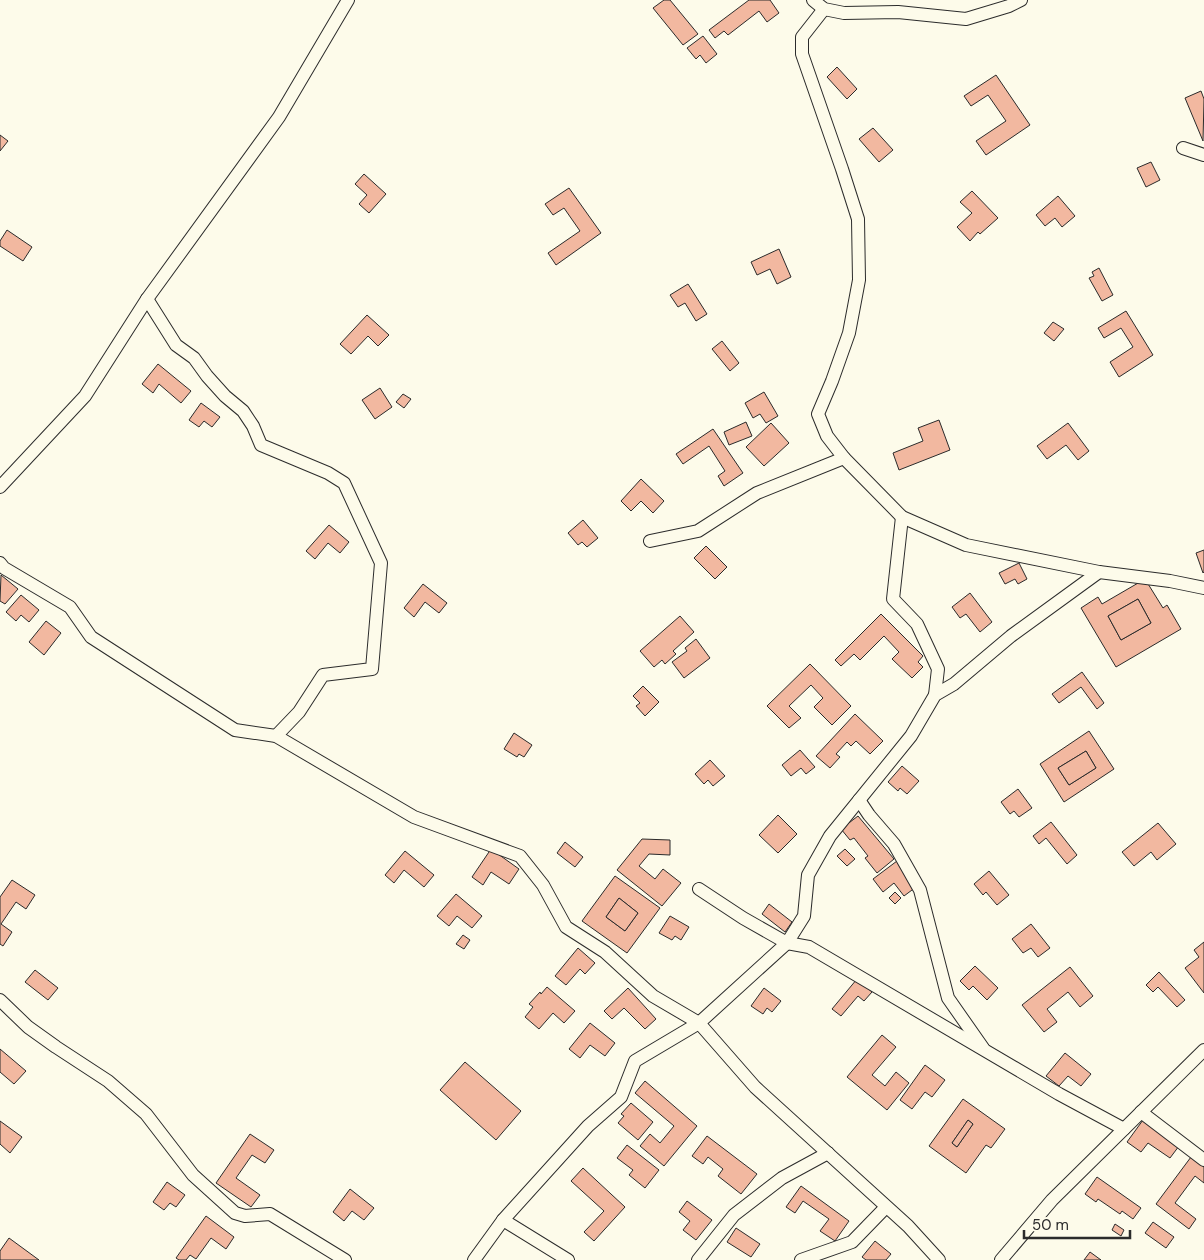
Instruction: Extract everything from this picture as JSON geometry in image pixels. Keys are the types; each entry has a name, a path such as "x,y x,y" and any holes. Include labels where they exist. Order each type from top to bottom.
{"street":[{"path":"0,487 86,396 147,299 279,117 348,0"},
{"path":"813,0 824,9 844,13 898,12 966,19 1009,6 1021,0"},
{"path":"824,9 802,37 802,54 858,219 858,280 850,333 818,414 827,436 844,458 902,517 966,545 1099,572 1170,580 1204,588"},
{"path":"1183,148 1204,155"},
{"path":"147,299 176,345 194,358 225,396 243,411 253,426 261,444 328,473 344,483 381,563 372,669 322,675 299,712 276,736"},
{"path":"650,542 698,531 757,493 844,458"},
{"path":"474,1260 503,1220 588,1126 620,1097 636,1061 699,1023 787,943 804,916 808,875 830,836 911,736 935,695 938,668 917,624 893,599 902,517"},
{"path":"0,563 4,568 70,607 92,637 235,730 276,736 414,817 520,856 543,885 566,927 605,952 653,996 699,1023 755,1087 908,1226 939,1260"},
{"path":"935,695 954,684 1011,636 1099,572"},
{"path":"860,800 869,815 894,844 920,890 948,998 986,1052"},
{"path":"699,889 743,918 787,943 809,947 1058,1094 1124,1130"},
{"path":"0,1000 28,1027 108,1080 146,1114 193,1175 235,1212 245,1216 270,1214 345,1260"},
{"path":"1001,1260 1052,1200 1204,1050"},
{"path":"1141,1112 1204,1160"},
{"path":"698,1260 734,1215 782,1178 828,1154"},
{"path":"801,1260 852,1242 886,1207"},
{"path":"503,1220 568,1260"}],"building":[{"path":"664,0 670,0 698,34 683,45 653,8"},
{"path":"749,0 770,0 779,13 767,22 759,11 728,35 724,31 715,38 709,30"},
{"path":"703,36 717,54 706,63 700,55 696,59 687,48"},
{"path":"837,67 857,89 847,99 827,77"},
{"path":"996,75 1030,125 986,155 976,141 1006,121 988,95 971,106 964,96"},
{"path":"1201,91 1204,99 1203,141 1185,98"},
{"path":"873,128 893,150 879,162 859,139"},
{"path":"0,135 8,141 0,151"},
{"path":"1151,162 1160,180 1146,187 1137,168"},
{"path":"364,174 386,194 369,213 359,204 367,195 355,184"},
{"path":"569,188 601,233 556,265 548,253 580,231 564,208 553,215 545,204"},
{"path":"972,191 998,218 980,234 978,232 970,241 957,227 972,213 960,202"},
{"path":"1058,196 1075,216 1062,227 1055,218 1045,226 1036,215"},
{"path":"7,230 32,247 23,261 0,246 0,241"},
{"path":"779,249 791,277 777,284 770,269 757,275 751,262"},
{"path":"1099,268 1113,295 1102,301 1089,278 1094,276 1092,272"},
{"path":"688,284 707,314 696,321 685,303 678,307 670,295"},
{"path":"1126,311 1153,355 1119,377 1110,362 1133,347 1121,328 1104,338 1098,328"},
{"path":"367,315 389,335 378,346 368,336 351,354 340,344"},
{"path":"1053,322 1064,329 1054,341 1044,333"},
{"path":"722,341 739,363 730,371 712,349"},
{"path":"158,364 191,391 181,403 159,384 153,393 142,384"},
{"path":"380,388 392,407 375,419 362,400"},
{"path":"764,392 778,416 766,423 760,414 753,418 745,403"},
{"path":"403,394 411,399 404,408 396,402"},
{"path":"201,403 220,417 212,427 204,421 199,427 189,420"},
{"path":"939,420 950,450 899,470 893,453 923,441 918,428"},
{"path":"746,422 752,436 729,445 724,432"},
{"path":"771,423 789,443 764,466 746,447"},
{"path":"1068,423 1089,451 1078,460 1066,445 1047,459 1037,446"},
{"path":"713,429 743,473 724,486 718,476 725,471 709,446 683,464 676,454"},
{"path":"641,479 664,501 653,513 641,501 631,511 621,501"},
{"path":"583,520 598,538 587,547 582,542 578,545 568,533"},
{"path":"329,525 349,542 340,553 328,543 315,559 306,551"},
{"path":"706,546 727,567 715,579 694,558"},
{"path":"1204,550 1204,572 1203,573 1196,553"},
{"path":"1019,563 1027,579 1018,584 1015,579 1005,584 999,573"},
{"path":"1,575 18,589 5,604 0,601"},
{"path":"1145,579 1163,608 1167,605 1181,629 1116,667 1081,608 1098,597 1102,604","holes":["1138,599 1151,623 1121,640 1108,616"]},
{"path":"423,584 447,603 439,613 425,602 414,617 404,608"},
{"path":"970,593 992,622 980,632 966,614 960,618 952,607"},
{"path":"21,595 39,610 29,622 21,615 16,621 6,612"},
{"path":"1138,599 1151,623 1121,640 1108,616"},
{"path":"881,614 923,656 918,662 923,667 912,678 892,659 899,652 884,636 860,660 854,654 841,666 835,660"},
{"path":"680,616 694,632 673,651 676,654 665,664 662,660 654,667 640,651"},
{"path":"46,621 61,633 44,655 29,642"},
{"path":"696,639 710,658 684,678 672,662 687,651 685,648"},
{"path":"810,664 851,706 832,725 814,707 823,698 811,685 789,706 801,718 789,728 767,706"},
{"path":"1082,672 1104,703 1097,709 1081,687 1059,703 1052,694"},
{"path":"643,686 659,702 645,716 636,706 640,703 633,696"},
{"path":"855,714 883,741 870,754 856,741 851,746 847,742 836,754 840,757 830,768 816,756"},
{"path":"1089,731 1114,769 1064,802 1040,764","holes":["1086,751 1096,768 1069,785 1058,768"]},
{"path":"514,733 532,745 524,757 519,754 517,757 504,749"},
{"path":"800,750 815,767 806,774 801,768 791,776 782,765"},
{"path":"1086,751 1096,768 1069,785 1058,768"},
{"path":"710,760 725,776 713,786 708,780 704,784 695,774"},
{"path":"902,766 919,781 907,794 900,788 898,791 888,782"},
{"path":"1018,789 1032,808 1019,817 1014,811 1010,814 1001,802"},
{"path":"778,815 797,834 778,853 759,835"},
{"path":"858,816 894,859 877,873 865,858 868,856 854,838 850,840 841,829"},
{"path":"1051,822 1077,855 1067,864 1046,838 1039,844 1033,836"},
{"path":"1158,823 1176,844 1157,860 1151,852 1134,866 1122,852"},
{"path":"642,839 670,840 670,855 649,854 639,866 655,879 663,869 681,883 662,906 617,870"},
{"path":"565,842 583,857 575,867 557,853"},
{"path":"491,849 519,869 509,884 491,872 483,885 472,877"},
{"path":"845,849 855,859 847,866 837,856"},
{"path":"405,851 434,875 424,887 404,870 394,883 385,875"},
{"path":"897,861 916,887 904,896 894,883 883,892 873,879"},
{"path":"989,871 1009,895 997,905 986,892 983,895 974,884"},
{"path":"615,876 660,908 627,953 582,921","holes":["619,898 638,913 625,931 606,917"]},
{"path":"12,880 35,895 26,909 16,902 1,924 12,932 3,946 0,944 0,897"},
{"path":"895,892 901,898 895,904 889,898"},
{"path":"456,894 482,916 472,928 457,916 449,926 437,916"},
{"path":"619,898 638,913 625,931 606,917"},
{"path":"769,904 792,922 785,932 762,914"},
{"path":"670,916 689,927 681,940 675,936 672,940 659,933"},
{"path":"1031,924 1050,948 1038,957 1031,948 1023,953 1012,939"},
{"path":"463,935 470,940 464,949 456,944"},
{"path":"1204,942 1204,993 1185,968 1199,957 1194,950"},
{"path":"578,948 595,963 585,974 580,969 566,985 555,976"},
{"path":"975,966 998,988 987,1000 973,986 969,990 960,981"},
{"path":"1070,967 1093,996 1080,1007 1068,992 1047,1009 1057,1022 1044,1032 1022,1005"},
{"path":"35,970 58,988 48,1000 25,982"},
{"path":"1159,972 1185,1000 1177,1007 1158,987 1153,992 1146,985"},
{"path":"857,979 872,992 864,1001 858,996 841,1016 832,1009"},
{"path":"547,987 575,1011 564,1023 553,1013 539,1029 525,1017 533,1007 529,1004"},
{"path":"628,988 656,1019 645,1029 624,1008 612,1019 604,1011"},
{"path":"764,988 781,1001 772,1012 767,1008 763,1014 751,1006"},
{"path":"590,1023 615,1043 605,1056 590,1045 580,1058 569,1049"},
{"path":"882,1035 896,1047 872,1075 885,1086 896,1072 909,1083 887,1110 847,1077"},
{"path":"0,1049 26,1071 14,1084 0,1072"},
{"path":"1065,1053 1091,1074 1081,1086 1068,1076 1059,1086 1046,1076"},
{"path":"465,1062 521,1111 496,1140 440,1090"},
{"path":"925,1065 945,1080 932,1097 925,1092 912,1109 900,1100"},
{"path":"645,1081 697,1126 664,1166 640,1146 650,1134 660,1143 674,1126 635,1093"},
{"path":"963,1099 1005,1129 991,1148 986,1145 966,1173 929,1146","holes":["968,1120 973,1124 957,1147 952,1143"]},
{"path":"631,1103 653,1122 638,1140 618,1123 624,1116 621,1114"},
{"path":"968,1120 973,1124 957,1147 952,1143"},
{"path":"1143,1120 1179,1146 1170,1158 1148,1143 1141,1152 1127,1142"},
{"path":"0,1121 22,1137 10,1153 0,1144"},
{"path":"250,1134 274,1150 265,1163 252,1155 236,1178 260,1195 251,1207 216,1183"},
{"path":"707,1136 757,1174 741,1194 718,1176 723,1169 708,1157 703,1164 692,1156"},
{"path":"627,1145 659,1170 645,1188 629,1175 633,1170 617,1158"},
{"path":"1191,1157 1204,1167 1204,1183 1195,1176 1175,1203 1196,1219 1189,1229 1156,1204"},
{"path":"583,1168 625,1207 594,1241 584,1232 604,1211 571,1181"},
{"path":"1097,1177 1141,1208 1133,1219 1122,1211 1120,1214 1098,1199 1096,1202 1085,1194"},
{"path":"167,1182 185,1195 176,1207 170,1203 164,1210 153,1202"},
{"path":"801,1186 849,1221 835,1241 820,1231 829,1219 803,1201 795,1213 786,1207"},
{"path":"350,1189 374,1208 364,1220 352,1211 344,1221 333,1212"},
{"path":"687,1201 712,1220 696,1240 683,1230 690,1221 679,1212"},
{"path":"206,1216 234,1237 226,1249 211,1238 196,1259 190,1255 186,1260 179,1260 176,1258"},
{"path":"1153,1222 1174,1237 1166,1248 1145,1233"},
{"path":"1115,1224 1124,1230 1121,1236 1112,1230"},
{"path":"736,1228 760,1244 751,1257 727,1242"},
{"path":"9,1238 39,1260 0,1260 0,1251"},
{"path":"875,1241 891,1254 886,1260 866,1260 862,1257"},
{"path":"1090,1252 1101,1260 1084,1260"}]}
